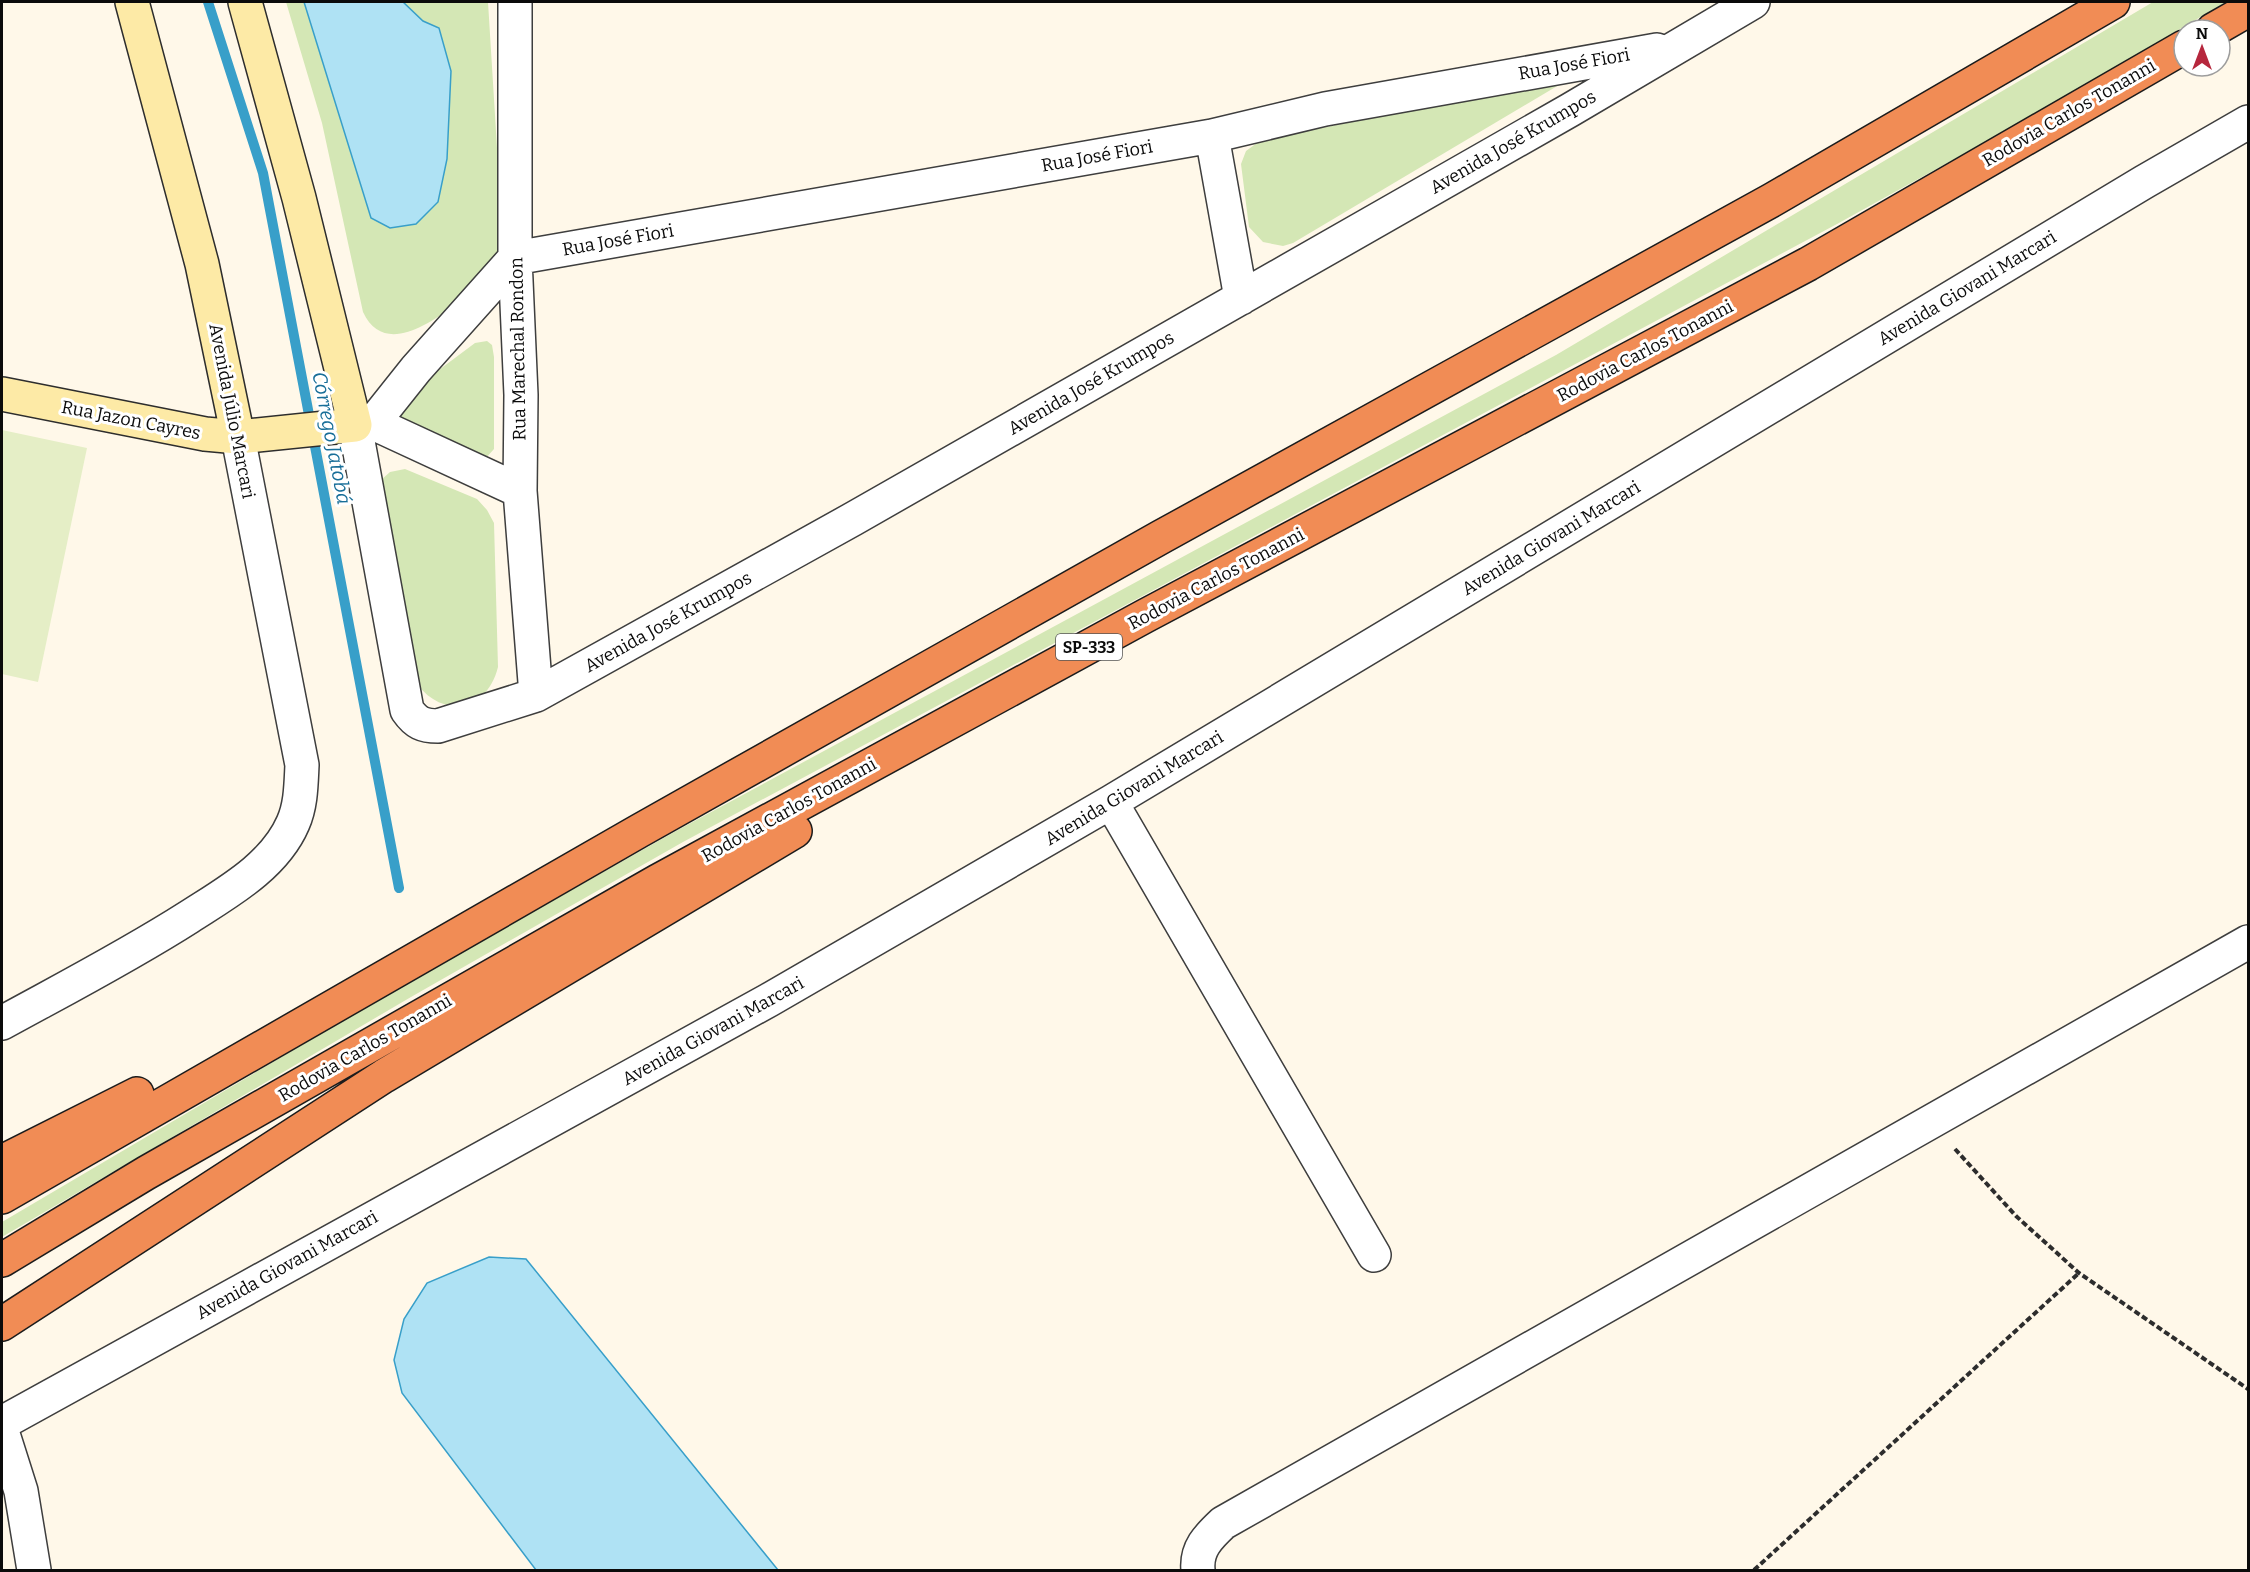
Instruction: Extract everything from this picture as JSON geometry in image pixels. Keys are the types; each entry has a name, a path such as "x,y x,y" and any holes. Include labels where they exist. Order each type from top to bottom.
{"highway":[{"path":"2,1197 502,909 1150,543 1772,200 2113,2"},
{"path":"2232,19 2248,10"},
{"name":"Rodovia Carlos Tonanni","path":"2,1260 147,1173 658,881 1231,571 1808,264 2172,54"},
{"path":"2,1324 384,1076 1231,571"},
{"path":"2,1162 502,909"}],"main road":[{"name":"Avenida Júlio Marcari","path":"132,2 250,436"},
{"path":"245,2 299,198 354,425"},
{"name":"Rua Jazon Cayres","path":"2,394 205,434 250,436 354,425"}],"street":[{"name":"Rua Marechal Rondon","path":"515,2 515,258 521,395 520,491 536,695"},
{"name":"Avenida José Krumpos","path":"354,425 407,710 414,721 426,726 438,726 536,695 853,519 1559,116 1753,2"},
{"name":"Rua José Fiori","path":"515,258 1212,136 1325,109 1676,46"},
{"name":"Avenida Giovani Marcari","path":"2,1423 769,1000 1111,802 2144,182 2248,122"},
{"path":"1212,136 1240,298"},
{"path":"515,258 416,369 354,425 520,491"},
{"name":"Avenida Júlio Marcari","path":"2,1023 146,944 242,883 274,852 292,824 301,795 302,765 250,436"},
{"path":"1111,802 1374,1255"},
{"path":"1198,1570 1197,1559 1206,1540 1223,1523 2248,942"},
{"path":"2,1431 21,1491 34,1570"}],"path":[{"path":"1930,1122 2016,1216 2079,1273 2248,1389"},
{"path":"1754,1570 2079,1273"}],"green space":[{"path":"286,2 304,2 371,218 439,28 423,21 403,2 488,2 504,261 455,305 434,320 413,330 393,334 376,329 363,312 322,123"},
{"path":"2153,2 2226,2 2199,18 2172,18 2172,34 2032,116 1837,224 683,842 411,997 2,1237 2,1222 402,986 676,831 1556,355"},
{"path":"1569,79 1293,243 1283,246 1263,242 1249,227 1241,164 1246,151 1261,140"},
{"path":"487,341 492,345 494,357 494,449 485,459 388,418 392,405 475,343"},
{"path":"2,430 87,448 38,682 2,674"},
{"path":"405,469 477,499 487,510 494,523 498,667 492,683 483,695 460,706 448,705 435,700 423,691 413,678 381,480 390,472"}],"water":[{"path":"304,2 403,2 423,21 439,28 451,71 447,159 438,202 416,224 390,228 371,218"},
{"path":"489,1257 526,1259 778,1570 536,1570 402,1393 394,1360 404,1319 427,1283"}],"waterway":[{"name":"Córrego Jatobá","path":"208,2 263,173 399,888"}]}
